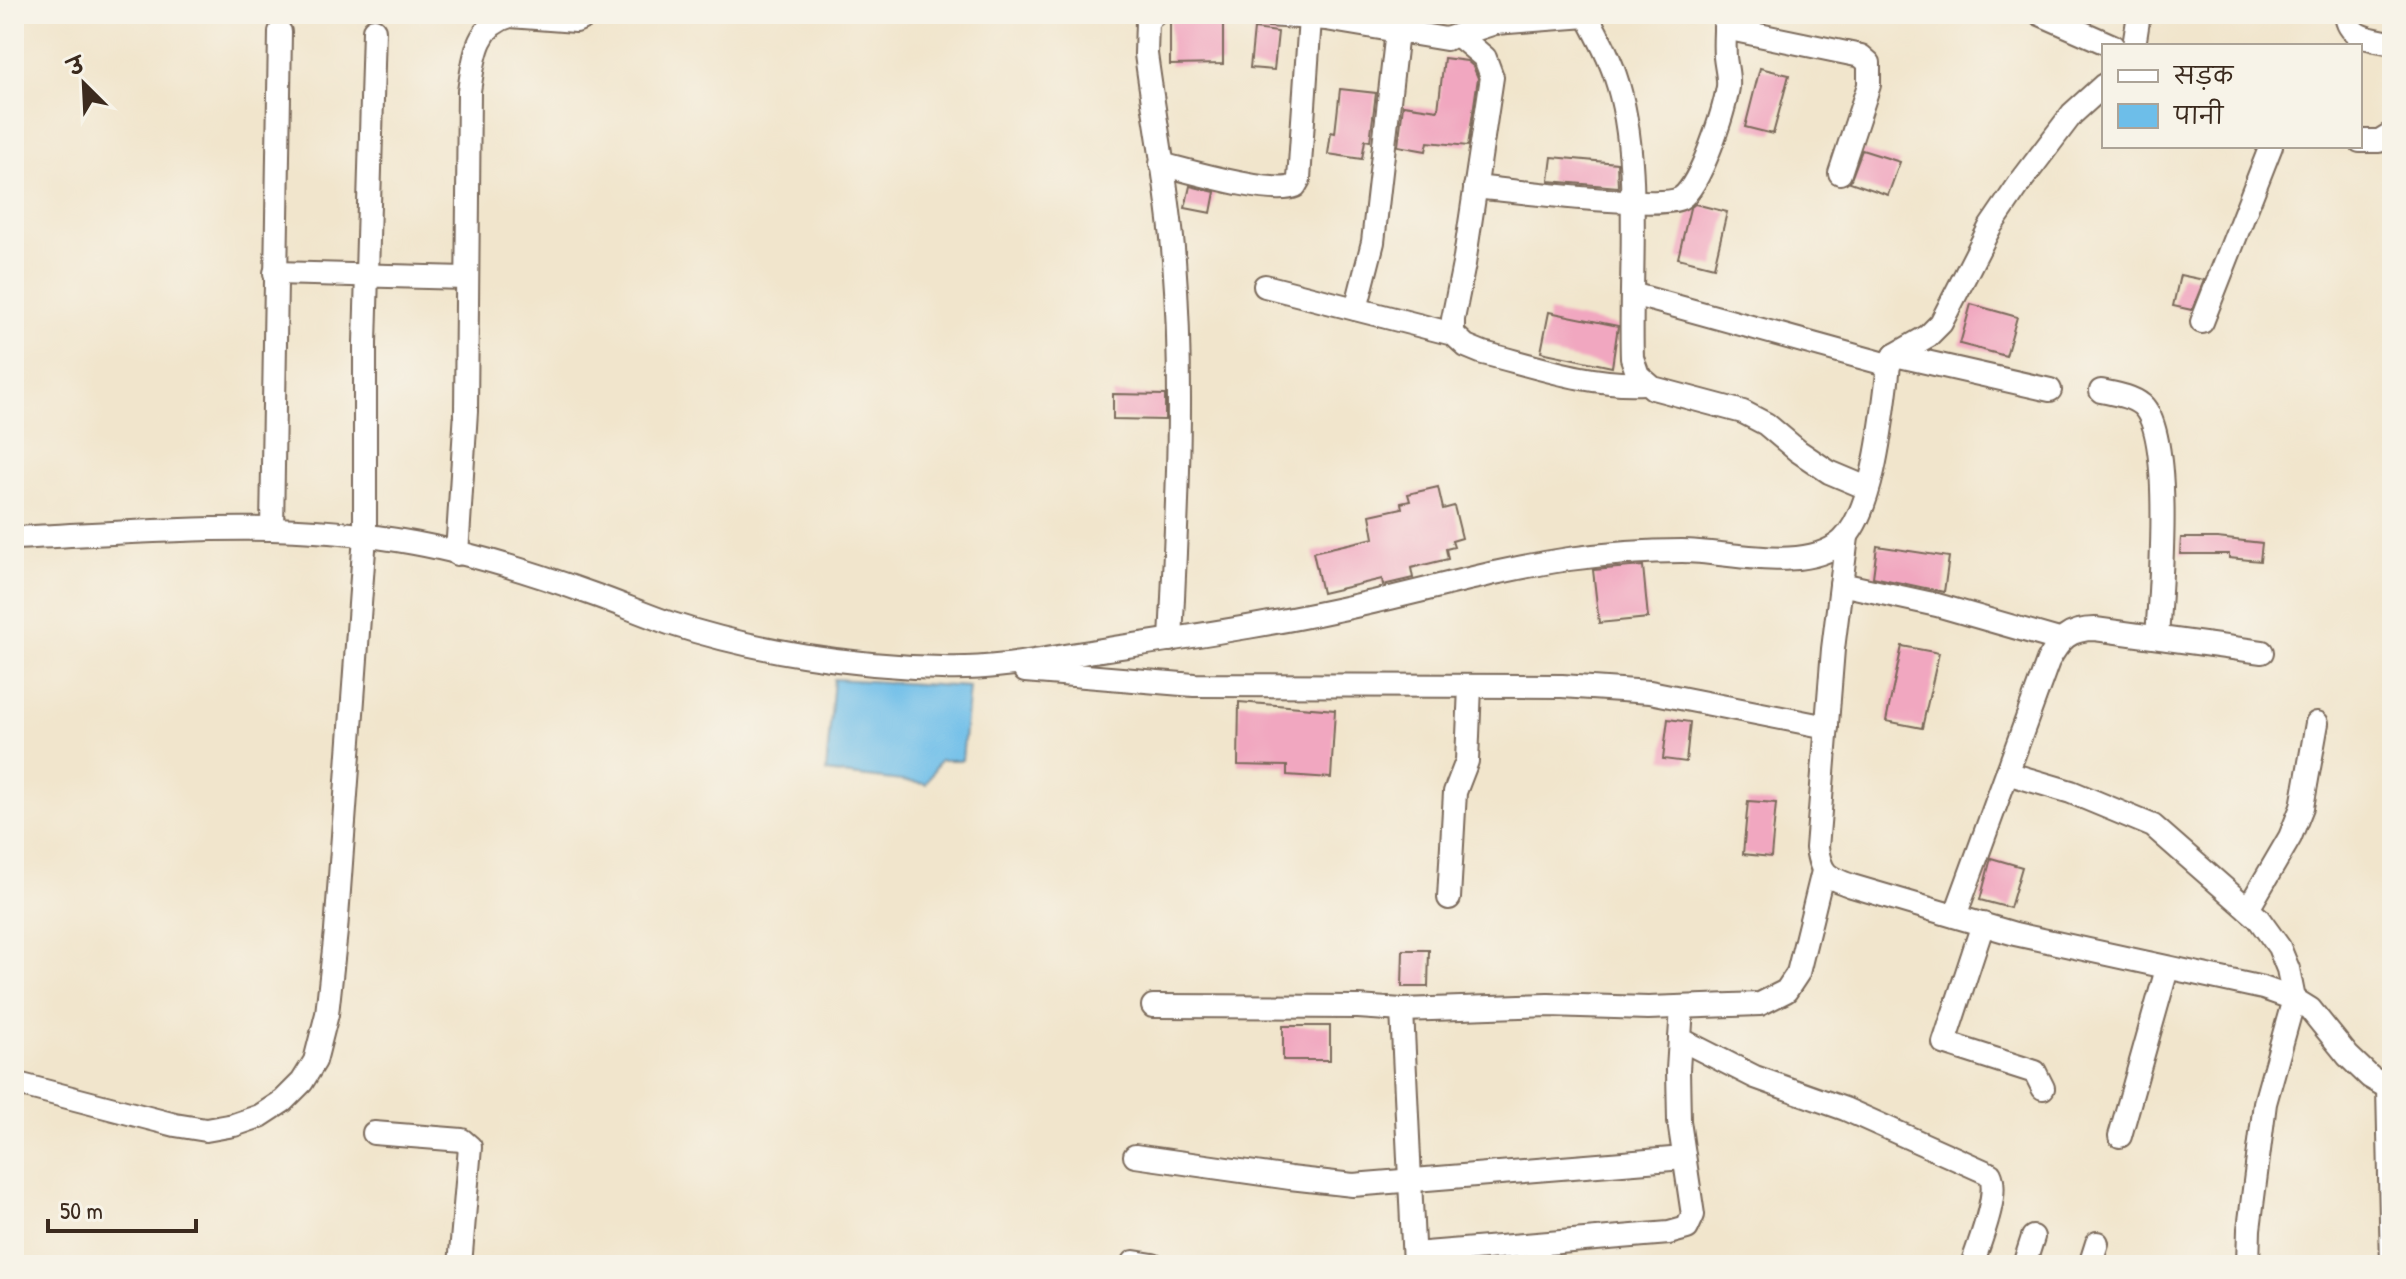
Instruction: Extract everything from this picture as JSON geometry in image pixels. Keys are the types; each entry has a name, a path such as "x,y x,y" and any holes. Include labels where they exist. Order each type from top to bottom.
{"street":[{"path":"457,554 466,411 469,91 475,52 489,26 510,16 576,21 591,14"},
{"path":"1155,14 1147,21 1145,33 1174,258 1179,351 1179,458 1171,640"},
{"path":"1255,14 1310,18 1446,39 1495,23 1586,15 1615,75 1623,104 1630,156 1632,358 1644,383"},
{"path":"2040,14 2108,44"},
{"path":"2134,44 2139,14"},
{"path":"2346,14 2349,28 2355,34 2392,43"},
{"path":"1161,164 1268,188 1287,189 1295,186 1299,179 1310,18"},
{"path":"1475,187 1631,202 1671,202 1682,197 1693,187 1722,115 1728,83 1726,21 1861,56 1869,63 1869,85 1840,173"},
{"path":"14,1083 175,1125 206,1130 260,1116 283,1101 302,1082 315,1061 327,1014 336,931 365,536 366,274 374,30"},
{"path":"1356,309 1373,242 1397,31"},
{"path":"272,529 280,32"},
{"path":"1453,334 1492,77 1485,58 1459,36"},
{"path":"996,668 1286,620 1491,573 1569,559 1687,551 1782,558 1816,556 1831,550 1847,537 1858,521 1875,462 1892,360 1928,336 1941,323 1990,227 2022,180 2072,114 2102,87"},
{"path":"2362,141 2379,141 2392,133"},
{"path":"2202,322 2270,148"},
{"path":"275,273 465,278"},
{"path":"1265,286 1453,334 1466,346 1483,353 1595,380 1621,384 1644,383 1743,412 1766,424 1829,472 1867,488"},
{"path":"1632,294 1892,360 2050,390"},
{"path":"2101,391 2133,399 2144,407 2156,432 2160,456 2161,524 2157,637"},
{"path":"14,538 272,529 324,531 414,543 514,568 665,622 728,640 826,657 942,669 996,668 1194,685 1562,686 1650,692 1827,727"},
{"path":"1153,1006 1402,1010 1548,1005 1682,1007 1760,1004 1786,991 1798,973 1823,871 1817,848 1847,537"},
{"path":"1841,584 1937,605 2059,640"},
{"path":"1955,916 2048,661 2059,640 2081,629 2262,652"},
{"path":"1449,898 1455,792 1467,761 1470,686"},
{"path":"2248,909 2297,821 2317,723"},
{"path":"2007,773 2071,792 2153,826 2258,918 2279,947 2288,969 2294,999 2265,1103 2249,1229 2248,1265"},
{"path":"1823,871 1831,879 1852,886 1983,924 2100,955 2263,988 2294,999 2310,1009 2348,1056 2370,1077 2390,1089 2392,1265"},
{"path":"1983,924 1944,1043 2035,1072 2043,1088"},
{"path":"2120,1136 2167,969"},
{"path":"1402,1010 1414,1260 1681,1231 1691,1223 1693,1215 1677,1094 1682,1007"},
{"path":"1680,1039 1755,1077 1845,1109 1990,1174 1994,1185 1972,1265"},
{"path":"374,1133 462,1140 470,1147 460,1265"},
{"path":"1135,1156 1333,1183 1376,1184 1684,1158"},
{"path":"2024,1265 2033,1237"}],"water":[{"path":"834,679 969,687 962,760 940,760 926,784 826,772"}],"building":[{"path":"1170,21 1223,21 1223,64 1170,65"},
{"path":"1254,29 1278,32 1274,70 1250,68"},
{"path":"1444,58 1467,61 1478,78 1468,146 1428,142 1426,151 1398,146 1403,105 1438,110"},
{"path":"1760,68 1789,75 1773,134 1745,127"},
{"path":"1340,89 1376,93 1370,141 1365,140 1362,159 1328,154 1331,132 1335,133"},
{"path":"1862,150 1900,162 1888,195 1850,182"},
{"path":"1552,157 1617,163 1618,187 1549,181"},
{"path":"1190,186 1215,192 1211,213 1185,208"},
{"path":"1695,204 1727,212 1714,267 1678,258 1690,208"},
{"path":"2180,275 2204,280 2192,310 2173,306"},
{"path":"1971,304 2017,317 2006,356 1960,344"},
{"path":"1549,312 1618,326 1612,367 1541,352"},
{"path":"1113,394 1165,395 1165,420 1113,419"},
{"path":"1438,487 1443,509 1454,506 1462,538 1452,541 1454,547 1446,549 1448,559 1411,568 1413,578 1383,585 1382,579 1322,593 1313,552 1374,538 1370,515 1402,508 1401,503 1410,501 1408,494"},
{"path":"2181,538 2262,543 2260,561 2229,558 2229,554 2180,554"},
{"path":"1877,546 1949,557 1944,592 1873,577"},
{"path":"1643,566 1648,618 1599,623 1593,570"},
{"path":"1902,646 1939,653 1922,728 1886,721"},
{"path":"1239,702 1335,710 1331,778 1287,775 1287,766 1238,765"},
{"path":"1668,719 1690,722 1686,762 1663,759"},
{"path":"1748,801 1776,803 1771,857 1743,854"},
{"path":"1991,858 2022,867 2010,908 1980,900"},
{"path":"1403,950 1429,950 1428,987 1402,987"},
{"path":"1283,1026 1330,1026 1330,1060 1283,1060"}]}
